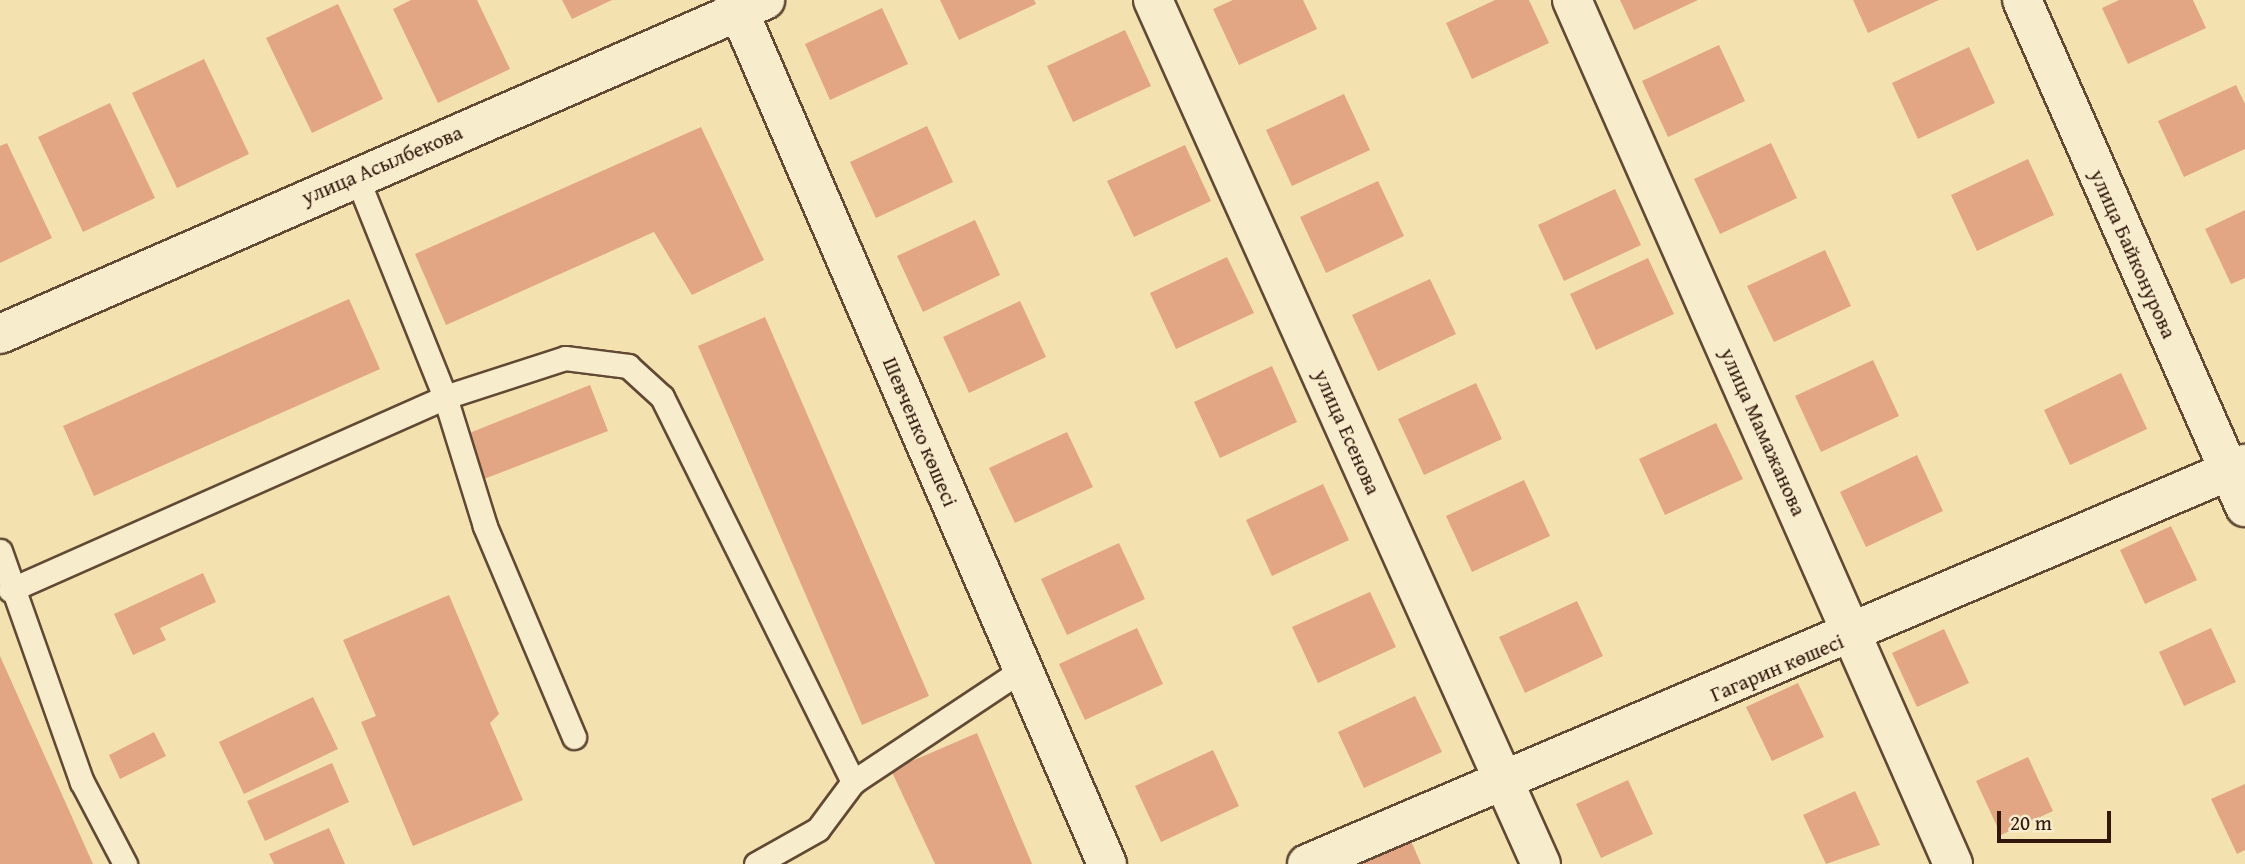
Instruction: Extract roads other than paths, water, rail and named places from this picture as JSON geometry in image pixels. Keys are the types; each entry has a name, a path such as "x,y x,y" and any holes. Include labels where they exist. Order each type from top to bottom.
{"street":[{"name":"улица Есенова","path":"1153,0 1541,864"},
{"name":"улица Мамажанова","path":"1572,0 1953,864"},
{"name":"улица Байконурова","path":"2022,0 2237,468 2245,507"},
{"name":"улица Асылбекова","path":"0,334 746,4"},
{"name":"Шевченко көшесі","path":"746,4 1107,864"},
{"name":"Гагарин көшесі","path":"1307,864 1506,784 2237,468"}],"lane":[{"path":"356,176 445,397 485,526 574,737"},
{"path":"10,590 445,397 565,358 628,366 663,397 853,782"},
{"path":"0,551 10,590 82,782 125,864"},
{"path":"756,864 818,829 853,782 1023,669"}]}
